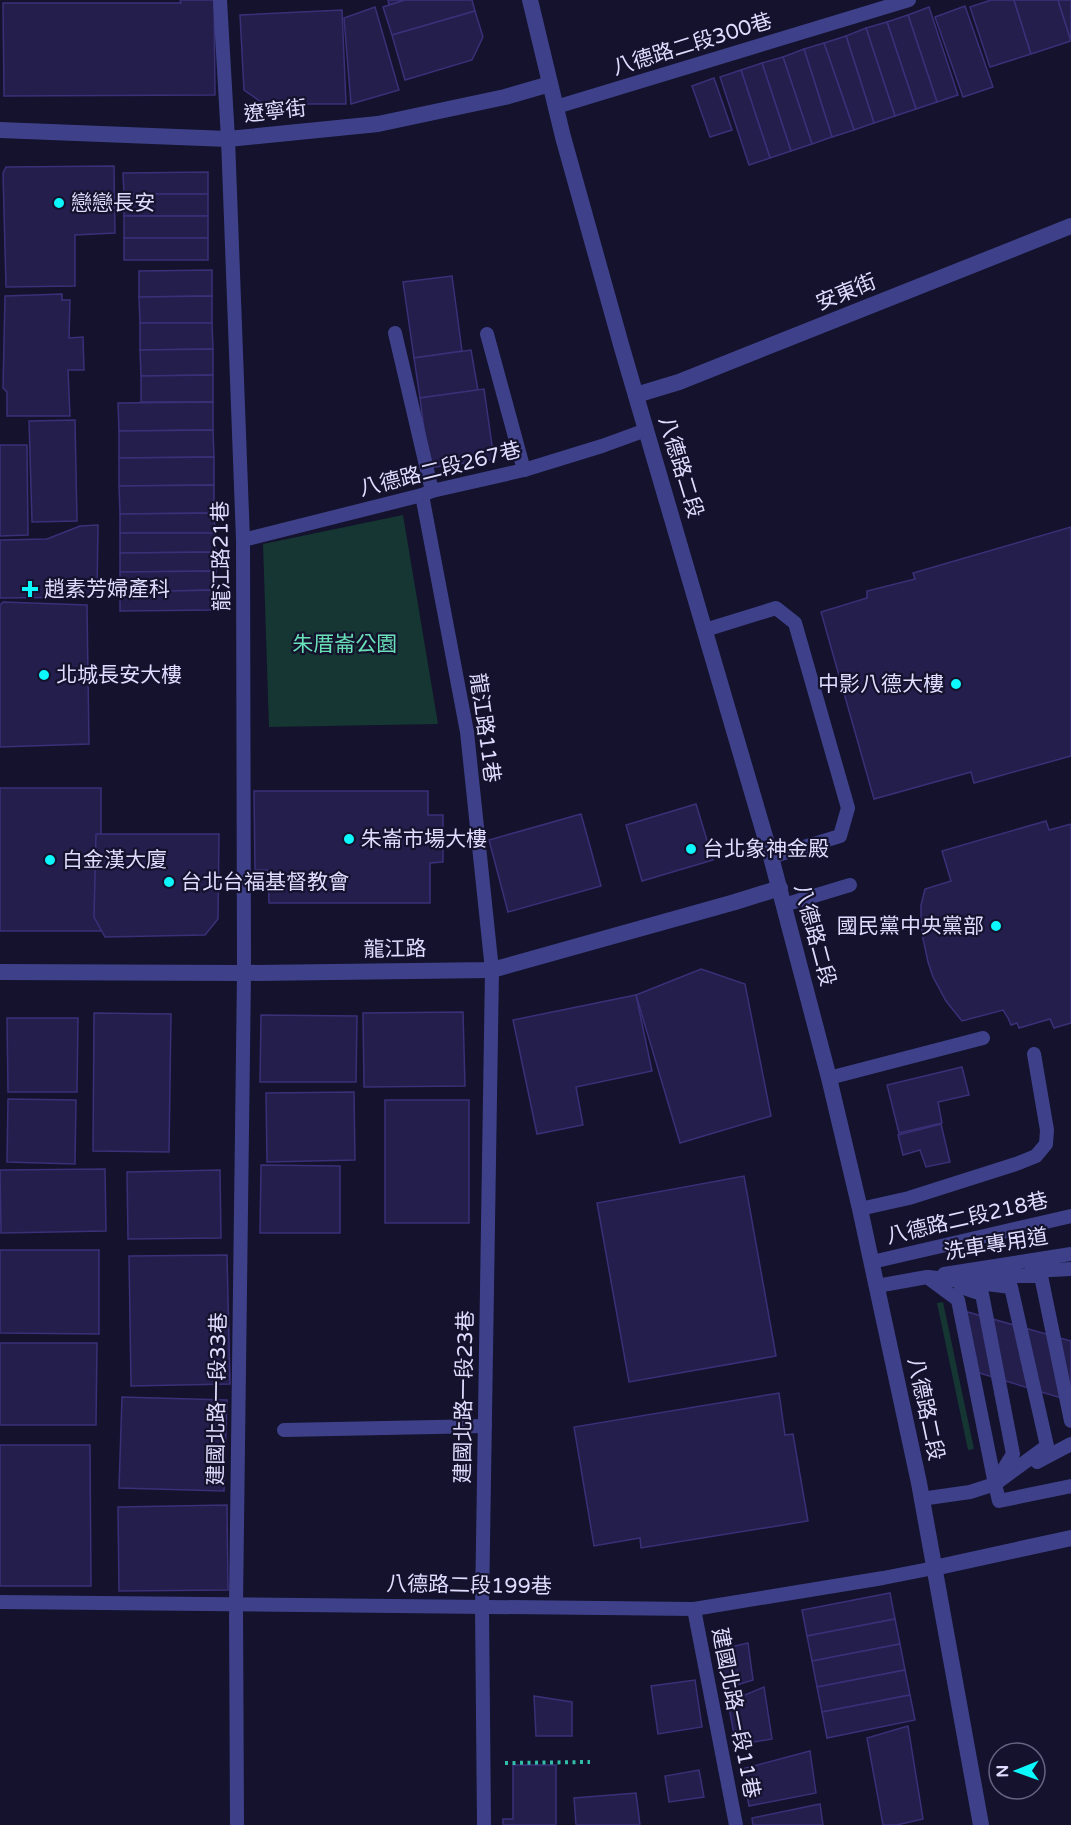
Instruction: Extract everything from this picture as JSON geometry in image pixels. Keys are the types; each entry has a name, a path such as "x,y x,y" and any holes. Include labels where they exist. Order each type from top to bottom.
{"street":[{"name":"八德路二段","path":"530,0 556,107 636,395 780,888 829,1078 872,1262 921,1498 981,1825"},
{"name":"遼寧街","path":"0,130 228,139 378,124 505,97 550,84"},
{"name":"安東街","path":"636,395 690,378 1071,226"},
{"name":"龍江路","path":"0,972 244,973 492,970 780,888"},
{"path":"934,1568 1071,1538"}],"lane":[{"name":"龍江路21巷","path":"220,0 228,139 243,540 244,973"},
{"name":"八德路二段300巷","path":"556,107 909,0"},
{"name":"龍江路11巷","path":"395,333 427,493 467,732 492,970"},
{"path":"487,334 524,470"},
{"name":"八德路二段267巷","path":"243,540 524,470 646,430"},
{"path":"705,630 776,608 795,623 848,808 840,836 771,857"},
{"path":"784,905 850,885"},
{"name":"建國北路一段23巷","path":"484,1825 482,1606 492,970"},
{"name":"建國北路一段33巷","path":"237,1825 236,1604 244,973"},
{"path":"829,1078 983,1038"},
{"path":"860,1209 909,1198 1036,1156 1046,1144 1047,1130 1035,1054"},
{"name":"八德路二段218巷","path":"872,1262 1071,1216"},
{"name":"洗車專用道","path":"927,1277 1071,1254"},
{"path":"877,1286 927,1277 1071,1269"},
{"path":"927,1277 1041,1276 1071,1421"},
{"path":"927,1277 958,1300 999,1501 1071,1486"},
{"path":"927,1277 1011,1287 1047,1446 995,1484"},
{"path":"927,1277 982,1294 1013,1454 995,1484"},
{"path":"284,1430 485,1426"},
{"path":"995,1484 1071,1444"},
{"path":"921,1498 970,1492 1071,1453"},
{"name":"八德路二段199巷","path":"0,1602 694,1609 934,1568"},
{"name":"建國北路一段11巷","path":"694,1609 736,1825"}],"path":[{"path":"483,1763 590,1762"}],"green space":[{"name":"朱厝崙公園","path":"403,515 438,724 269,727 263,544"},
{"path":"943,1302 974,1449 968,1450 937,1303"}],"building":[{"path":"180,0 214,0 215,95 4,96 3,3 181,3"},
{"path":"388,0 405,0 389,5"},
{"path":"405,0 472,0 475,11 392,35 383,7"},
{"path":"991,0 1014,0 1031,54 990,67 970,7"},
{"path":"1014,0 1058,0 1071,41 1031,54"},
{"path":"1058,0 1071,0 1071,41"},
{"path":"965,6 993,87 963,97 935,17"},
{"path":"375,7 399,90 351,104 344,18"},
{"path":"929,7 958,95 937,102 908,15"},
{"path":"342,10 346,104 264,104 244,90 240,15"},
{"path":"475,11 483,37 472,60 405,80 392,35"},
{"path":"908,15 937,102 916,109 887,22"},
{"path":"887,22 916,109 895,116 866,28"},
{"path":"866,28 895,116 874,123 846,36"},
{"path":"846,36 874,123 854,130 824,43"},
{"path":"824,43 854,130 832,137 804,49"},
{"path":"804,49 832,137 812,144 783,57"},
{"path":"783,57 812,144 791,151 762,63"},
{"path":"762,63 791,151 770,158 741,70"},
{"path":"741,70 770,158 749,165 720,77"},
{"path":"714,78 732,130 710,137 692,86"},
{"name":"戀戀長安","path":"114,166 115,233 75,235 75,286 6,287 3,173 6,167"},
{"path":"208,172 208,194 124,194 123,173"},
{"path":"124,194 208,194 208,216 124,216"},
{"path":"124,216 208,216 208,238 124,238"},
{"path":"124,238 208,238 208,260 124,260"},
{"path":"212,270 212,296 139,297 139,271"},
{"path":"452,276 462,351 414,358 403,282"},
{"path":"62,294 62,300 70,300 69,338 83,337 84,370 68,370 70,416 7,416 7,392 3,388 5,296"},
{"path":"212,296 212,323 140,323 139,297"},
{"path":"140,323 212,323 213,349 140,350"},
{"path":"213,349 213,375 141,376 140,350"},
{"path":"471,350 478,390 420,398 414,358"},
{"path":"213,375 213,402 141,402 141,376"},
{"path":"484,389 494,459 429,468 420,398"},
{"path":"213,402 213,430 119,431 118,403"},
{"path":"75,420 77,521 32,522 29,421"},
{"path":"213,430 214,457 119,458 119,431"},
{"path":"0,445 27,445 28,535 0,536"},
{"path":"214,457 214,485 119,486 119,458"},
{"path":"214,485 214,513 120,514 119,486"},
{"path":"214,513 215,533 120,533 120,514"},
{"path":"98,525 97,597 0,598 0,540 47,539 80,526"},
{"name":"中影八德大樓","path":"1071,527 1071,756 974,783 971,772 874,799 821,612 867,598 867,591 915,579 913,573"},
{"path":"120,533 215,533 216,552 120,553"},
{"path":"216,552 216,571 120,572 120,553"},
{"path":"216,571 216,590 120,592 120,572"},
{"path":"216,590 217,610 120,611 120,592"},
{"name":"北城長安大樓","path":"3,602 87,605 89,744 0,747 0,605"},
{"name":"白金漢大廈","path":"0,788 101,788 101,931 0,931"},
{"name":"朱崙市場大樓","path":"254,791 428,791 428,815 443,815 443,862 430,863 430,903 269,903 268,870 255,870"},
{"path":"696,804 713,860 642,881 626,825"},
{"path":"581,814 601,886 508,912 489,840"},
{"name":"國民黨中央黨部","path":"1046,821 1049,830 1071,824 1071,1023 1054,1028 1050,1019 1019,1028 1017,1023 1011,1025 1003,1010 962,1021 946,1001 928,962 921,919 921,905 925,889 951,881 942,851"},
{"path":"96,834 219,834 218,919 205,935 105,937 94,917"},
{"path":"701,969 745,984 771,1116 680,1143 636,995"},
{"path":"636,995 652,1071 576,1087 583,1125 537,1134 513,1020"},
{"path":"463,1012 465,1086 364,1087 363,1013"},
{"path":"94,1013 171,1014 169,1152 93,1151"},
{"path":"261,1015 357,1016 356,1082 260,1082"},
{"path":"7,1018 78,1018 77,1092 8,1092"},
{"path":"962,1067 969,1095 938,1102 942,1123 899,1133 887,1085"},
{"path":"354,1092 355,1160 267,1162 266,1093"},
{"path":"8,1099 76,1100 75,1164 7,1162"},
{"path":"385,1100 469,1100 469,1223 385,1223"},
{"path":"941,1124 950,1162 926,1167 920,1150 903,1155 898,1135"},
{"path":"261,1165 340,1166 340,1233 260,1233"},
{"path":"105,1169 106,1231 1,1233 0,1170"},
{"path":"220,1170 221,1238 128,1239 127,1172"},
{"path":"744,1176 776,1356 629,1382 597,1203"},
{"path":"0,1250 99,1250 99,1334 0,1333"},
{"path":"227,1255 230,1384 131,1386 129,1256"},
{"path":"964,1311 1071,1341 1071,1401 976,1372"},
{"path":"0,1343 97,1343 96,1425 0,1425"},
{"path":"779,1393 785,1435 793,1434 808,1521 641,1548 640,1538 594,1546 574,1427"},
{"path":"122,1397 227,1400 224,1491 119,1488"},
{"path":"0,1445 90,1445 91,1586 0,1586"},
{"path":"227,1505 228,1590 119,1591 118,1507"},
{"path":"890,1593 895,1619 807,1636 802,1610"},
{"path":"895,1619 900,1644 812,1661 807,1636"},
{"path":"748,1643 753,1680 724,1689 718,1650"},
{"path":"900,1644 905,1670 817,1687 812,1661"},
{"path":"905,1670 910,1695 822,1712 817,1687"},
{"path":"695,1680 702,1727 658,1734 651,1686"},
{"path":"764,1687 772,1739 736,1745 728,1702"},
{"path":"910,1695 915,1720 827,1738 822,1712"},
{"path":"534,1696 572,1702 572,1736 536,1736"},
{"path":"908,1726 923,1819 897,1825 883,1825 867,1738"},
{"path":"810,1751 816,1793 749,1806 742,1769"},
{"path":"513,1765 556,1765 556,1825 503,1825 503,1819 513,1819"},
{"path":"699,1770 704,1797 669,1802 665,1776"},
{"path":"636,1793 640,1825 576,1825 574,1798"},
{"path":"820,1804 823,1825 753,1825 752,1818"}],"place":[{"name":"戀戀長安","path":"59,203"},
{"name":"趙素芳婦產科","path":"30,589"},
{"name":"北城長安大樓","path":"44,675"},
{"name":"中影八德大樓","path":"956,684"},
{"name":"朱崙市場大樓","path":"349,839"},
{"name":"台北象神金殿","path":"691,849"},
{"name":"白金漢大廈","path":"50,860"},
{"name":"台北台福基督教會","path":"169,882"},
{"name":"國民黨中央黨部","path":"996,926"}]}
